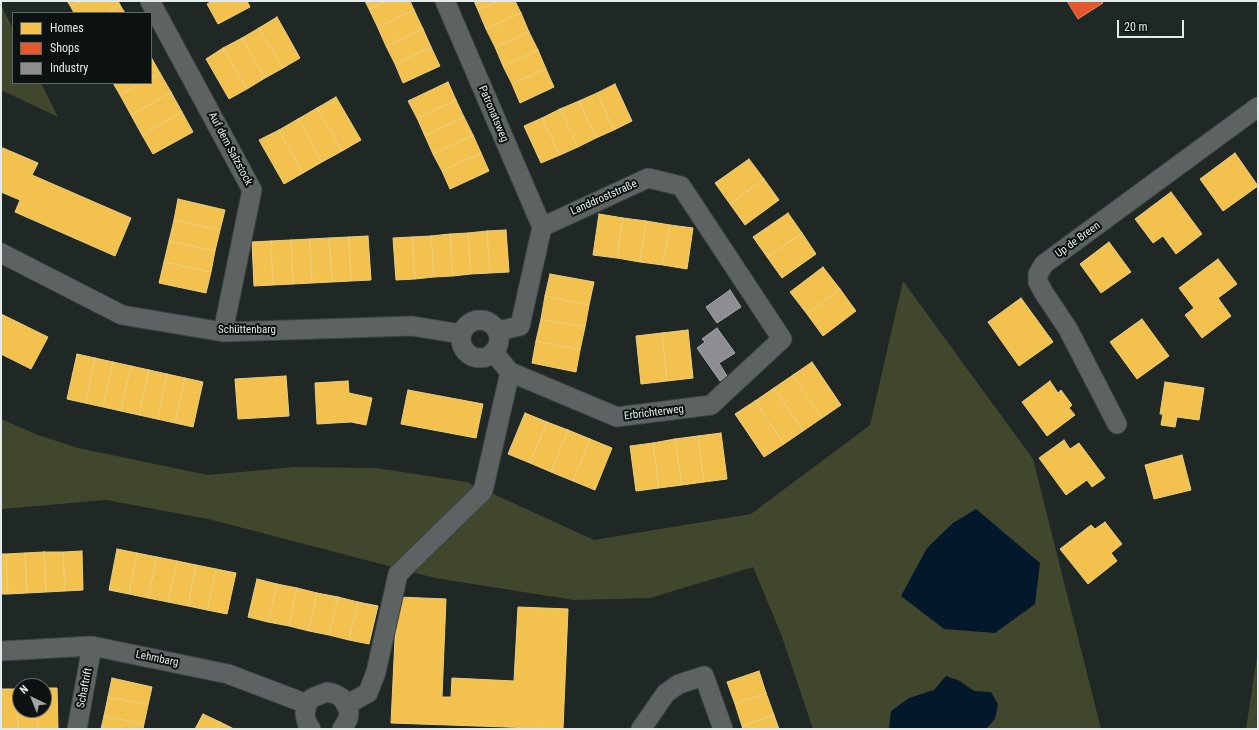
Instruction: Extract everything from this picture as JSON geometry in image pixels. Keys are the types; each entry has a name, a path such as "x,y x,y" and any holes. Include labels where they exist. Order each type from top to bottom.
{"street":[{"name":"Auf dem Salzstock","path":"150,1 252,190 223,332"},
{"name":"Patronatsweg","path":"445,1 542,227"},
{"name":"Up de Breen","path":"1117,424 1068,329 1038,282 1038,274 1044,264 1258,107"},
{"name":"Landdroststraße","path":"542,227 648,178 681,186 782,339"},
{"path":"498,331 520,326 542,227"},
{"name":"Schüttenbarg","path":"1,253 122,315 223,332 412,326 461,334"},
{"path":"475,320 488,321 498,331 497,346 493,352 482,358 470,356 462,346 461,334 464,328 475,320"},
{"name":"Erbrichterweg","path":"493,352 510,372 617,417 711,406 782,339"},
{"path":"346,705 368,693 376,672 398,574 483,491 510,372"},
{"name":"Lehmbarg","path":"1,651 92,646 228,674 307,704"},
{"name":"Schaftrift","path":"77,729 92,646"},
{"path":"640,729 666,693 679,684 704,676 723,729"},
{"path":"311,729 307,723 305,714 307,704 312,698 327,692 335,694 346,705 349,712 348,719 342,729"}],"green space":[{"path":"1,5 12,27 12,84 42,84 58,117 1,90"},
{"path":"903,281 1033,459 1101,729 813,729 781,634 753,567 650,598 574,600 435,578 208,519 106,500 1,509 1,419 38,435 78,448 208,475 295,467 376,468 467,482 594,540 751,514 870,425"},
{"path":"1258,650 1258,729 1246,729"}],"water":[{"path":"976,509 1040,563 1035,604 995,633 944,629 901,596 927,548 953,523"},
{"path":"946,676 960,681 974,691 991,692 998,704 995,719 986,729 889,729 891,711 909,698 934,690"}],"building: Homes":[{"path":"67,1 82,1 71,7"},
{"path":"82,1 118,1 120,5 109,12 74,12 71,7"},
{"path":"212,1 247,1 250,7 218,24 207,4"},
{"path":"365,1 387,1 369,9"},
{"path":"387,1 410,1 414,10 378,28 369,9"},
{"path":"474,1 499,1 478,10"},
{"path":"499,1 515,1 521,13 486,29 478,10"},
{"path":"120,5 124,12 109,12"},
{"path":"414,10 423,29 386,46 378,28"},
{"path":"521,13 529,32 495,47 486,29"},
{"path":"277,17 300,58 283,68 259,28"},
{"path":"259,28 283,68 265,78 242,38"},
{"path":"423,29 431,47 395,64 386,46"},
{"path":"529,32 538,50 503,66 495,47"},
{"path":"242,38 265,78 247,89 223,48"},
{"path":"431,47 440,66 403,83 395,64"},
{"path":"223,48 247,89 229,99 206,59"},
{"path":"538,50 546,69 512,84 503,66"},
{"path":"152,59 160,73 152,77"},
{"path":"546,69 554,87 520,103 512,84"},
{"path":"160,73 171,92 131,115 120,95 139,84 152,84 152,77"},
{"path":"448,82 456,100 417,118 408,101"},
{"path":"114,84 139,84 120,95"},
{"path":"615,84 632,121 614,130 597,93"},
{"path":"171,92 182,112 142,135 131,115"},
{"path":"597,93 614,130 596,138 579,101"},
{"path":"336,97 361,140 342,151 317,108"},
{"path":"456,100 464,117 425,136 417,118"},
{"path":"579,101 596,138 578,147 560,109"},
{"path":"317,108 342,151 322,162 298,119"},
{"path":"560,109 578,147 560,155 542,118"},
{"path":"182,112 193,132 153,154 142,135"},
{"path":"464,117 473,135 433,154 425,136"},
{"path":"542,118 560,155 541,163 524,126"},
{"path":"298,119 322,162 303,173 279,130"},
{"path":"279,130 303,173 284,184 259,140"},
{"path":"473,135 481,153 442,171 433,154"},
{"path":"3,148 38,163 32,175 131,218 115,256 15,212 20,200 1,192 1,154"},
{"path":"481,153 489,171 450,189 442,171"},
{"path":"1235,153 1258,186 1223,211 1200,179"},
{"path":"749,159 764,179 730,204 715,183"},
{"path":"764,179 779,200 745,225 730,204"},
{"path":"1171,192 1202,234 1176,254 1163,236 1153,243 1135,219"},
{"path":"178,199 225,210 220,230 174,220"},
{"path":"788,213 802,233 767,257 753,237"},
{"path":"599,214 623,218 617,258 593,255"},
{"path":"623,218 646,221 640,262 617,258"},
{"path":"174,220 220,230 215,251 169,241"},
{"path":"646,221 670,225 663,265 640,262"},
{"path":"670,225 693,228 687,269 663,265"},
{"path":"506,230 509,272 490,273 487,231"},
{"path":"487,231 490,273 471,274 468,233"},
{"path":"468,233 471,274 453,276 450,234"},
{"path":"802,233 816,254 782,278 767,257"},
{"path":"450,234 453,276 434,277 431,236"},
{"path":"368,236 371,280 351,281 349,237"},
{"path":"431,236 434,277 415,279 412,237"},
{"path":"349,237 351,281 332,282 329,238"},
{"path":"412,237 415,279 396,280 393,238"},
{"path":"329,238 332,282 312,283 310,239"},
{"path":"310,239 312,283 293,284 291,240"},
{"path":"291,240 293,284 273,285 271,241"},
{"path":"169,241 215,251 211,272 164,262"},
{"path":"271,241 273,285 254,286 252,242"},
{"path":"1109,242 1131,272 1101,293 1080,264"},
{"path":"1218,259 1237,284 1218,298 1231,316 1202,338 1185,315 1194,308 1179,288"},
{"path":"164,262 211,272 206,293 159,283"},
{"path":"823,267 840,289 807,314 790,292"},
{"path":"550,274 594,282 589,305 545,296"},
{"path":"840,289 856,311 823,336 807,314"},
{"path":"545,296 589,305 585,327 541,319"},
{"path":"1021,298 1053,342 1019,366 988,322"},
{"path":"1,314 48,337 31,369 1,354"},
{"path":"541,319 585,327 580,350 536,341"},
{"path":"1142,319 1169,356 1137,379 1110,342"},
{"path":"688,330 693,378 667,381 662,333"},
{"path":"662,333 667,381 641,384 636,336"},
{"path":"536,341 580,350 576,372 532,363"},
{"path":"77,354 95,358 85,403 67,399"},
{"path":"95,358 113,362 103,407 85,403"},
{"path":"113,362 131,366 121,411 103,407"},
{"path":"812,362 841,405 822,418 793,375"},
{"path":"131,366 149,370 139,415 121,411"},
{"path":"149,370 167,374 157,419 139,415"},
{"path":"167,374 185,378 175,423 157,419"},
{"path":"793,375 822,418 803,431 774,388"},
{"path":"286,376 289,416 238,419 235,379"},
{"path":"185,378 203,382 193,427 175,423"},
{"path":"348,381 349,393 372,398 366,425 351,422 317,424 315,383"},
{"path":"1050,381 1058,393 1061,390 1072,405 1069,408 1075,415 1047,436 1022,402"},
{"path":"1165,382 1204,388 1199,420 1177,417 1175,427 1161,425 1163,414 1160,414"},
{"path":"774,388 803,431 784,444 755,401"},
{"path":"408,390 483,404 476,438 401,424"},
{"path":"755,401 784,444 764,457 735,414"},
{"path":"525,413 547,422 530,463 508,454"},
{"path":"547,422 568,430 551,472 530,463"},
{"path":"568,430 590,439 573,481 551,472"},
{"path":"721,433 727,479 704,482 698,436"},
{"path":"698,436 704,482 682,485 675,439"},
{"path":"590,439 612,448 595,490 573,481"},
{"path":"675,439 682,485 659,488 653,443"},
{"path":"1064,440 1070,449 1079,443 1105,478 1092,487 1087,480 1066,495 1039,458"},
{"path":"653,443 659,488 636,491 630,446"},
{"path":"1182,455 1191,490 1154,499 1145,465"},
{"path":"1105,522 1122,544 1111,553 1117,561 1088,584 1060,549 1091,525 1095,529"},
{"path":"117,549 137,553 129,594 109,590"},
{"path":"82,551 83,590 65,591 63,552"},
{"path":"44,552 46,592 27,593 25,553"},
{"path":"44,552 63,552 65,591 46,592"},
{"path":"25,553 27,593 8,594 6,554"},
{"path":"137,553 157,557 148,598 129,594"},
{"path":"1,554 6,554 8,594 1,594"},
{"path":"157,557 177,561 168,602 148,598"},
{"path":"177,561 196,565 188,606 168,602"},
{"path":"196,565 216,569 207,610 188,606"},
{"path":"216,569 236,573 227,614 207,610"},
{"path":"257,579 277,584 268,622 248,617"},
{"path":"277,584 297,588 289,626 268,622"},
{"path":"297,588 317,593 309,631 289,626"},
{"path":"317,593 338,597 329,635 309,631"},
{"path":"338,597 358,602 349,640 329,635"},
{"path":"397,597 446,599 442,697 451,697 452,678 514,681 518,607 568,609 563,729 391,723"},
{"path":"358,602 378,606 369,644 349,640"},
{"path":"759,671 766,693 735,704 727,682"},
{"path":"112,678 152,687 148,705 108,697"},
{"path":"52,688 57,688 58,729 38,729 37,718 52,718"},
{"path":"1,689 12,689 12,718 18,718 18,729 1,729"},
{"path":"766,693 774,715 742,726 735,704"},
{"path":"108,697 148,705 144,724 104,716"},
{"path":"203,714 220,722 216,729 195,729"},
{"path":"774,715 779,729 743,729 742,726"},
{"path":"104,716 144,724 143,729 101,729"},
{"path":"18,718 37,718 38,729 18,729"},
{"path":"220,722 234,729 216,729"}],"building: Shops":[{"path":"1067,1 1101,1 1103,3 1078,19"}],"building: Industry":[{"path":"730,290 741,307 717,323 706,307"},
{"path":"717,328 735,353 719,363 727,376 720,381 697,348 705,342 702,339"}]}
